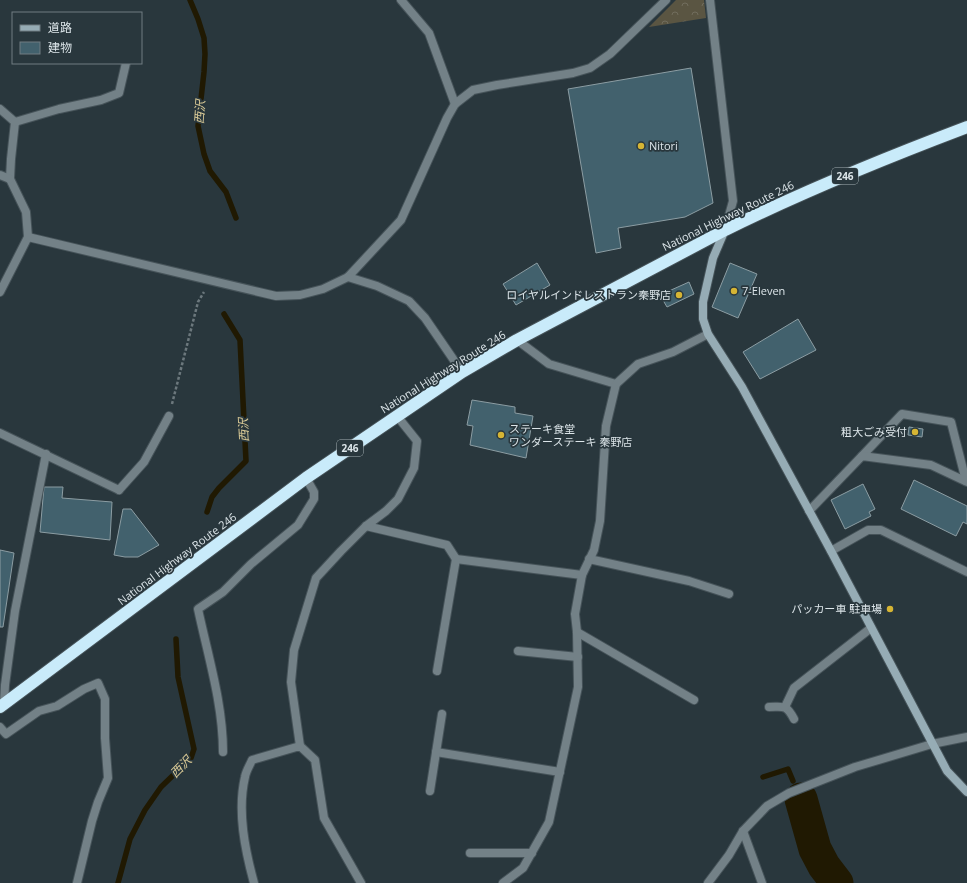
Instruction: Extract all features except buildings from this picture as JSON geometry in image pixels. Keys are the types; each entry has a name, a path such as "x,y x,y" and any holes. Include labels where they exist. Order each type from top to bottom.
{"highway":[{"name":"National Highway Route 246","path":"2,706 306,478 462,372 517,340 725,230 764,211 873,164 967,127"}],"street":[{"path":"401,0 429,33 455,104"},
{"path":"28,237 276,296 300,295 323,290 348,277 400,220 447,118 455,104 473,90 573,74 590,68 610,54 666,0"},
{"path":"710,0 733,201 725,230 713,258 703,302 703,319 708,334 742,387 831,551 947,771 967,792"},
{"path":"15,122 59,109 101,100 120,93 126,64"},
{"path":"0,109 15,122"},
{"path":"0,292 28,237 26,212 10,180 15,122"},
{"path":"0,175 10,180"},
{"path":"348,277 377,286 409,301 425,318 462,372"},
{"path":"503,883 523,868 549,822 578,687 577,632 575,614 582,575 594,550 600,522 606,426 616,384 638,364 673,352 708,334"},
{"path":"517,340 548,364 616,384"},
{"path":"809,511 902,414 951,422 966,481"},
{"path":"0,433 120,490 144,462 169,416"},
{"path":"361,883 324,818 316,760 300,746 291,682 294,650 316,578 366,526 386,511 398,499 414,468 417,441 396,416"},
{"path":"2,706 15,611 46,454"},
{"path":"862,456 932,465 966,481"},
{"path":"223,752 223,732 217,697 198,609 223,592 251,564 298,525 314,499 314,492 306,478"},
{"path":"366,526 447,544 456,559 436,670"},
{"path":"831,551 868,530 881,530 967,572"},
{"path":"456,559 582,575"},
{"path":"589,559 689,581 729,594"},
{"path":"785,707 794,688 871,628"},
{"path":"577,632 694,700"},
{"path":"518,651 578,657"},
{"path":"0,727 6,734 39,711 57,706 84,689 98,683 105,699 105,738 108,778 92,821 76,883"},
{"path":"769,707 785,707 789,710 794,719"},
{"path":"430,791 442,714"},
{"path":"708,883 729,855 743,831 767,806 789,793 855,767 932,744 967,736"},
{"path":"254,883 248,861 241,806 245,776 252,760 300,746"},
{"path":"436,752 560,772"},
{"path":"743,831 762,883"},
{"path":"470,853 532,853"}],"path":[{"path":"169,416 198,302 210,281"}],"green space":[{"path":"676,0 704,0 706,18 649,27"}],"waterway":[{"name":"西沢","path":"190,0 204,38 204,72 198,126 204,154 210,171 226,192 236,218"},
{"name":"西沢","path":"207,512 212,497 246,461 240,340 224,314"},
{"name":"西沢","path":"118,883 130,839 145,810 161,787 191,758 194,749 178,677 176,639"},
{"path":"763,777 788,769 793,781"},
{"path":"801,799 815,849 824,866 837,883"}],"place":[{"name":"Nitori","path":"641,146"},
{"name":"7-Eleven","path":"734,291"},
{"name":"ロイヤルインドレストラン秦野店","path":"679,295"},
{"name":"粗大ごみ受付","path":"915,432"},
{"name":"ステーキ食堂 ワンダーステーキ 秦野店","path":"501,435"},
{"name":"パッカー車 駐車場","path":"890,609"}]}
